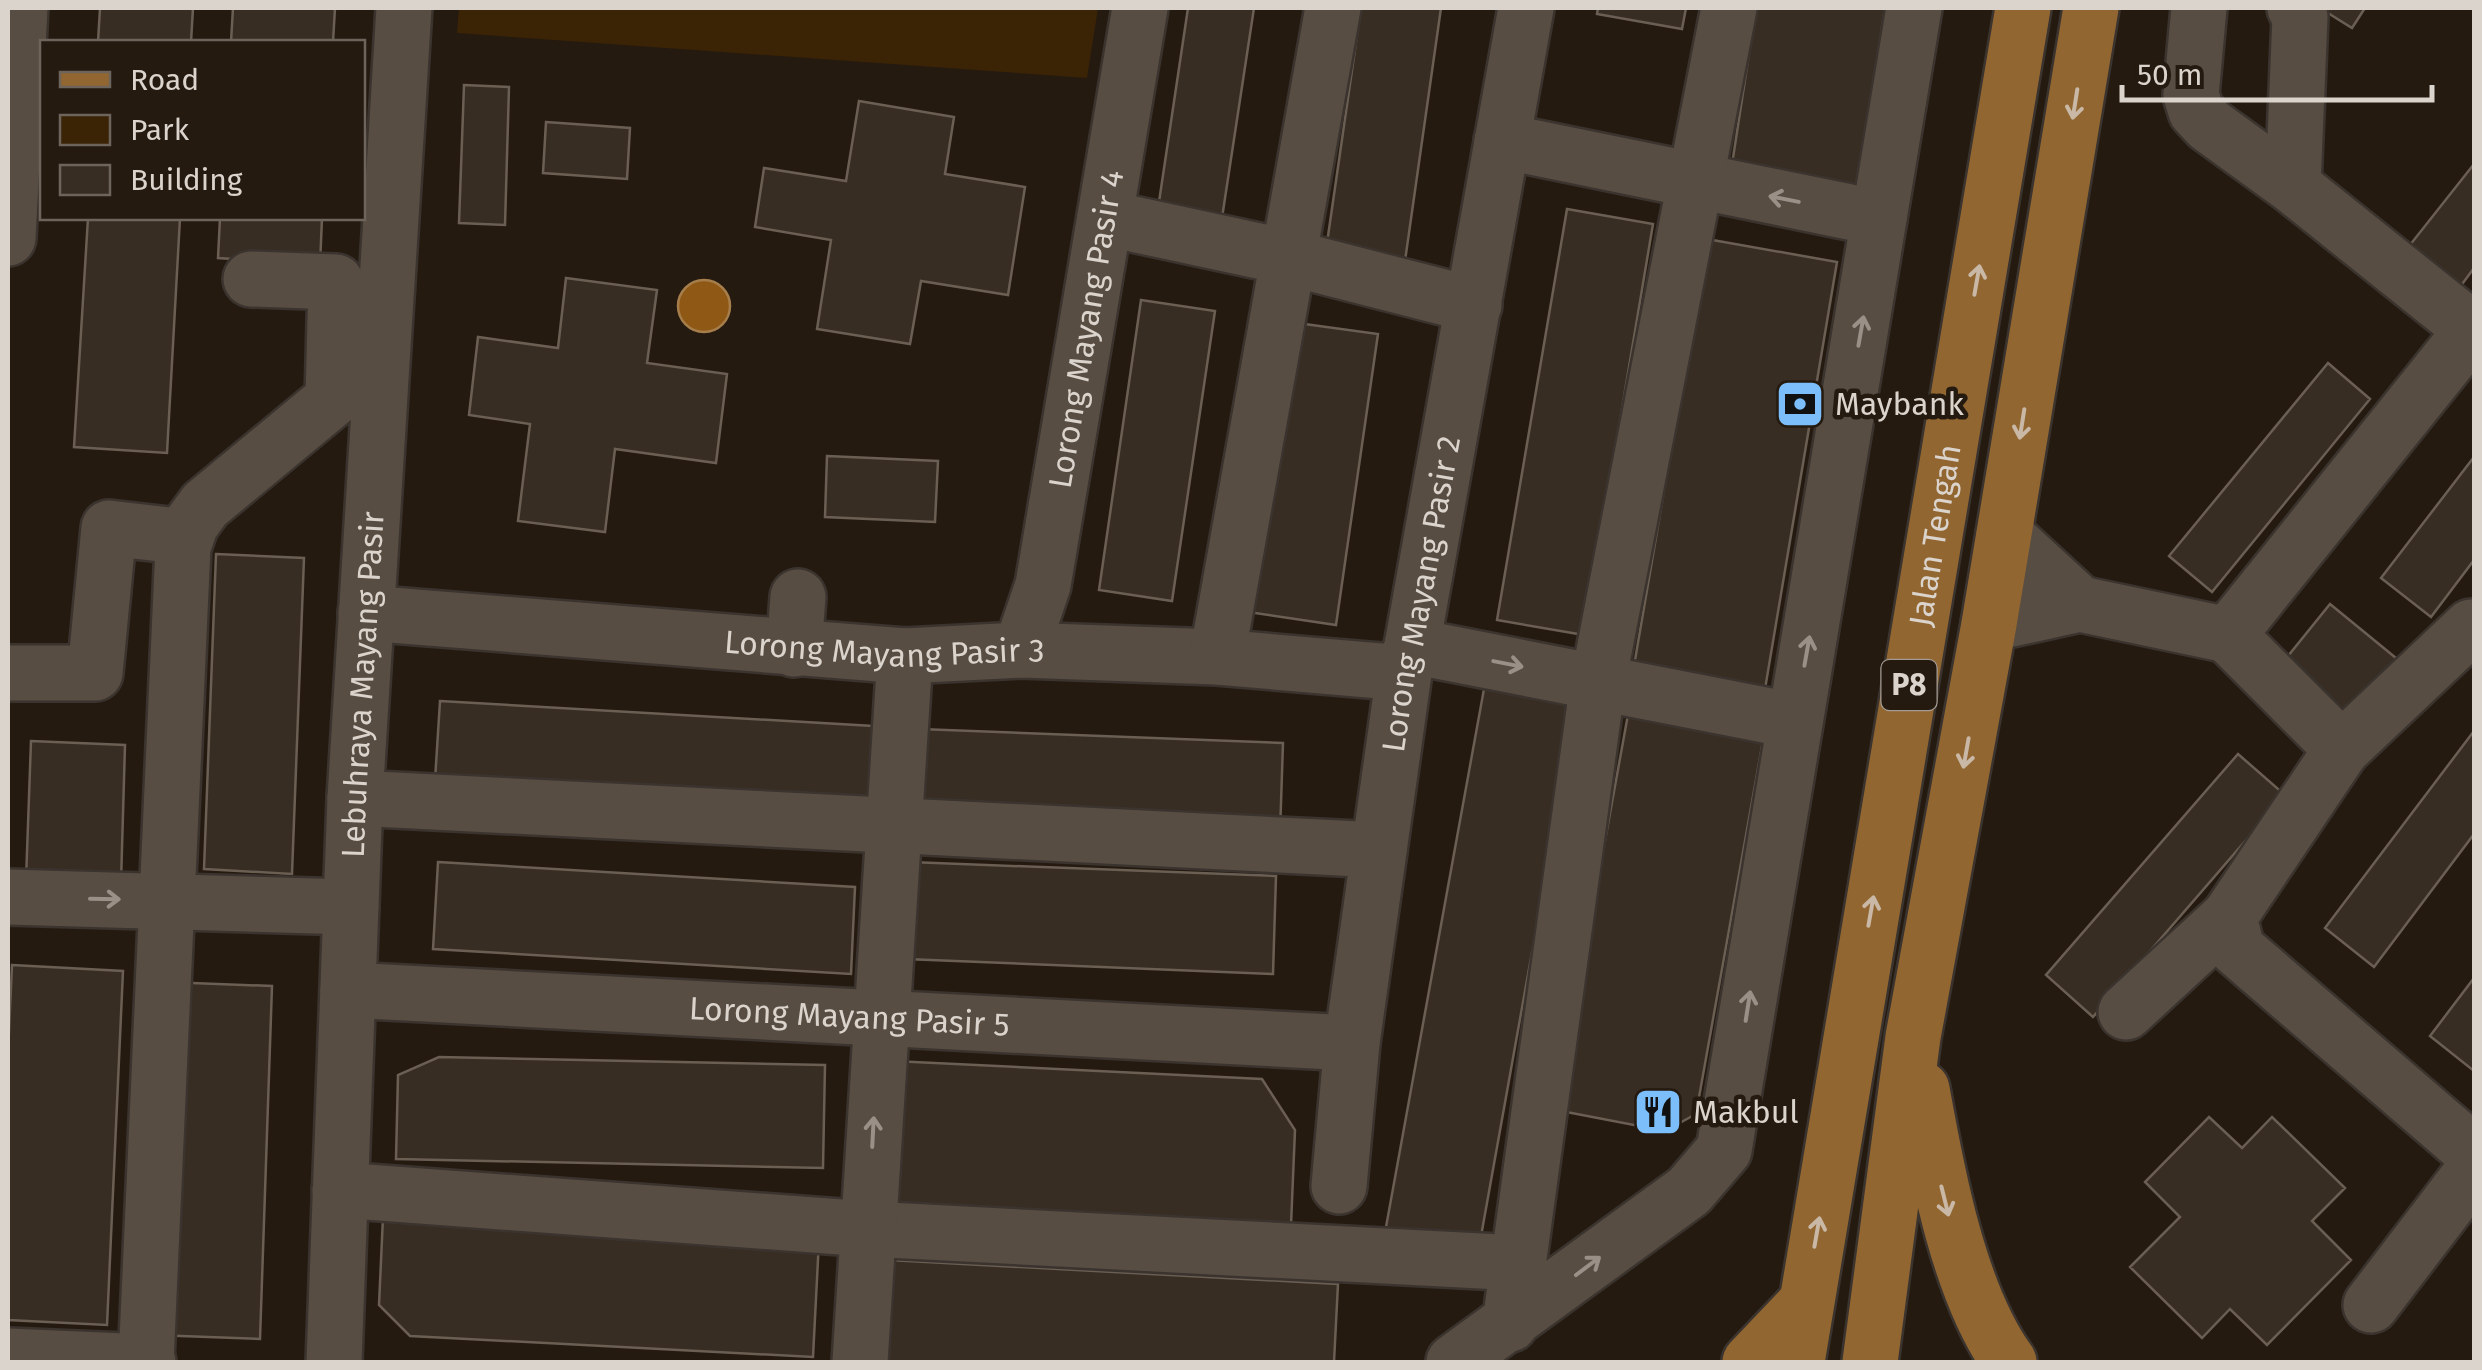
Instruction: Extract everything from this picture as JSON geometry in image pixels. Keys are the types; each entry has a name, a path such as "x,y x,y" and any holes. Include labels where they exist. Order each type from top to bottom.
{"main road":[{"name":"Jalan Tengah","path":"1797,1362 2024,8"},
{"name":"Jalan Tengah","path":"1870,1362 1913,1037 1989,624 2091,8"},
{"path":"1913,1037 1934,1155 1954,1236 1992,1339 2009,1362"},
{"path":"1750,1362 1805,1304"}],"street":[{"path":"8,238 20,8"},
{"name":"Lebuhraya Mayang Pasir","path":"334,1362 350,907 366,613 399,310 404,8"},
{"name":"Lorong Mayang Pasir 4","path":"1021,650 1042,585 1140,8"},
{"path":"1217,657 1334,8"},
{"name":"Lorong Mayang Pasir 2","path":"1339,1186 1352,1043 1408,659 1526,8"},
{"path":"1510,1324 1598,682 1729,8"},
{"path":"1454,1362 1689,1191 1724,1150 1914,8"},
{"path":"2199,8 2192,95 2196,111 2474,329 2228,635"},
{"path":"2293,186 2300,17 2295,8"},
{"path":"1502,141 1880,218"},
{"path":"1105,218 1290,258 1474,305"},
{"path":"8,1356 147,1362 186,537 205,506 333,399 336,282 250,279"},
{"path":"8,673 94,673 109,528 186,537"},
{"path":"2004,534 2080,604"},
{"path":"1989,624 2080,604 2228,635 2342,749"},
{"name":"Lorong Mayang Pasir 3","path":"366,613 796,623 906,656 1021,650 1408,659 1598,682 1795,720"},
{"path":"2126,1012 2229,917 2342,749 2471,626"},
{"path":"860,1362 906,656"},
{"path":"355,798 1379,850"},
{"path":"8,896 350,907"},
{"path":"2229,917 2237,948 2474,1154"},
{"name":"Lorong Mayang Pasir 5","path":"348,990 1352,1043"},
{"path":"2371,1305 2474,1170"},
{"path":"340,1190 868,1230 1519,1263"}],"green space":[{"path":"459,8 1098,8 1087,78 457,33"}],"shaded area":[{"path":"704,280 722,288 730,306 722,324 704,332 686,324 678,306 686,288"}],"building":[{"path":"100,8 193,8 191,40 98,40"},
{"path":"233,8 335,8 333,40 231,40"},
{"path":"1188,8 1254,8 1220,231 1156,222"},
{"path":"1361,8 1441,8 1405,261 1326,250"},
{"path":"1598,8 1686,8 1682,29 1597,14"},
{"path":"1756,8 1885,8 1857,190 1731,171"},
{"path":"2320,8 2365,8 2352,28"},
{"path":"464,85 509,87 505,225 459,223"},
{"path":"859,101 954,117 945,174 1025,187 1008,295 921,281 910,344 817,329 831,240 755,227 764,168 846,181"},
{"path":"546,122 630,128 627,179 543,173"},
{"path":"2474,164 2474,268 2457,291 2406,250"},
{"path":"1567,209 1653,224 1584,635 1497,620"},
{"path":"88,220 180,220 167,453 74,447"},
{"path":"220,220 322,220 320,265 218,258"},
{"path":"1707,239 1837,262 1765,689 1634,666"},
{"path":"566,278 657,290 647,363 727,374 716,463 615,449 605,532 518,521 530,424 469,415 478,337 558,348"},
{"path":"1141,300 1215,311 1172,601 1099,590"},
{"path":"1290,322 1378,334 1336,625 1248,612"},
{"path":"2328,363 2370,399 2212,592 2169,556"},
{"path":"827,456 938,461 935,522 825,517"},
{"path":"2474,457 2474,560 2431,617 2381,578"},
{"path":"216,554 304,558 292,874 204,869"},
{"path":"2330,604 2402,663 2349,730 2276,671"},
{"path":"1486,678 1578,696 1478,1253 1382,1249"},
{"path":"440,701 873,726 868,822 434,796"},
{"path":"1629,709 1764,735 1696,1114 1665,1131 1556,1110"},
{"path":"920,729 1283,743 1280,833 918,820"},
{"path":"2474,731 2474,834 2374,967 2325,928"},
{"path":"31,741 125,745 121,883 26,880"},
{"path":"2238,754 2285,795 2093,1017 2046,975"},
{"path":"438,862 855,887 851,974 433,949"},
{"path":"910,862 1276,876 1273,974 906,959"},
{"path":"12,965 123,971 107,1325 8,1320 8,1053"},
{"path":"2474,978 2474,1071 2430,1036"},
{"path":"166,982 272,986 260,1339 154,1335"},
{"path":"439,1057 825,1065 823,1168 396,1159 398,1075"},
{"path":"893,1061 1262,1079 1295,1130 1291,1225 886,1206"},
{"path":"2209,1117 2242,1148 2272,1117 2345,1188 2312,1221 2351,1260 2267,1345 2230,1309 2202,1338 2130,1267 2180,1217 2145,1182"},
{"path":"383,1217 819,1240 813,1357 410,1336 379,1305"},
{"path":"889,1260 1338,1284 1334,1362 884,1362"}],"place":[{"name":"Maybank","path":"1800,404"},
{"name":"Makbul","path":"1658,1112"}]}
